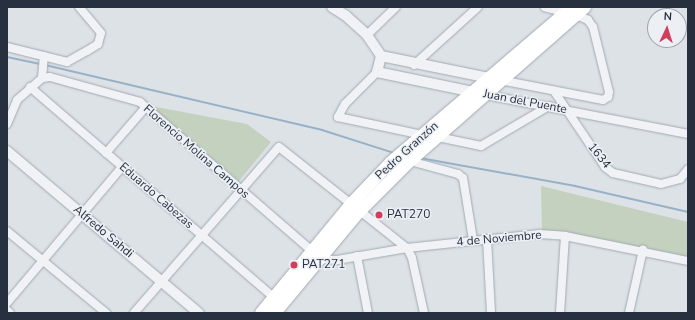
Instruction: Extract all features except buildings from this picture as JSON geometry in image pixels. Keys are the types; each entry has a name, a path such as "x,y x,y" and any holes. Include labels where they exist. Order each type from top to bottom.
{"main road":[{"name":"Pedro Granzón","path":"260,313 277,305 391,162 473,92 495,79 575,10"},
{"name":"Pedro Granzón","path":"355,209 486,95 495,79"}],"street":[{"path":"7,47 67,62 101,40 97,26 79,7"},
{"path":"332,7 346,15 367,35 381,56 377,72 345,104 338,117 423,134"},
{"path":"367,35 396,7"},
{"path":"414,65 478,7"},
{"path":"545,7 575,10"},
{"name":"Juan del Puente","path":"381,56 414,65 603,100 609,92 593,28 588,20 575,10"},
{"path":"7,124 18,100 30,87 42,78 44,56"},
{"name":"Juan del Puente","path":"377,72 486,95 675,130 688,134"},
{"name":"Florencio Molina Campos","path":"42,78 50,77 130,98 145,108 316,255"},
{"name":"Eduardo Cabezas","path":"30,87 201,235 277,305"},
{"name":"1634","path":"554,91 565,110 605,167 613,173 661,184 680,179 688,169"},
{"path":"438,138 481,146 549,106"},
{"path":"106,153 145,108"},
{"path":"134,313 279,147 355,209 407,248 412,258 424,313"},
{"name":"Alfredo Sahdi","path":"7,151 199,313"},
{"path":"410,160 458,174 465,184 473,240"},
{"path":"7,303 122,167"},
{"path":"7,231 106,313"},
{"name":"4 de Noviembre","path":"316,255 337,260 407,248 539,234 565,236 643,250 688,261"},
{"path":"560,313 565,236"},
{"path":"487,239 491,313"},
{"path":"629,313 643,250"},
{"path":"357,256 368,313"},
{"path":"7,310 10,313"}],"green space":[{"path":"151,106 247,124 271,142 239,181"},
{"path":"541,186 688,222 688,258 542,233"}],"waterway":[{"path":"7,57 41,64"},
{"path":"45,65 322,130 394,153"},
{"path":"420,158 575,186 688,212"}],"place":[{"name":"PAT270","path":"379,215"},
{"name":"PAT271","path":"294,265"}]}
